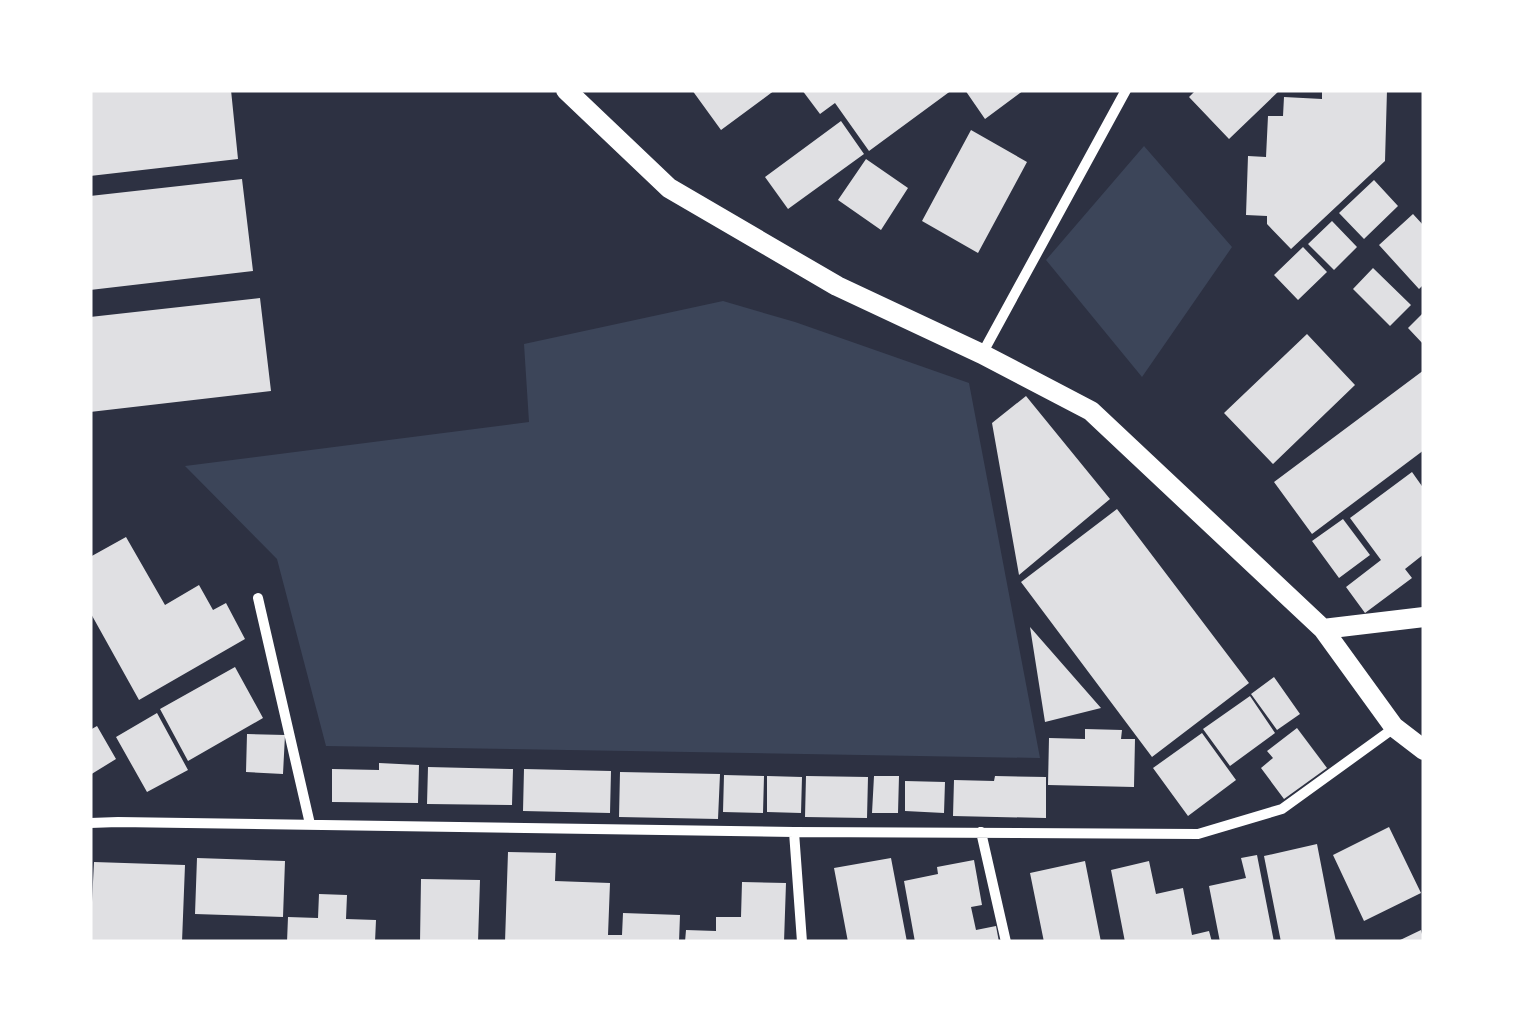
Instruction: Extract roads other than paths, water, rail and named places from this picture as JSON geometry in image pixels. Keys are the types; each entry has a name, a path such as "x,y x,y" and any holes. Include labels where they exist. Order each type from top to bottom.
{"main road":[{"path":"566,90 669,188 838,286 1092,411 1323,629 1394,727 1424,750"},
{"path":"1323,629 1424,617"}],"street":[{"path":"982,354 1126,90"},
{"path":"258,598 310,824"},
{"path":"90,824 1198,834 1282,808 1394,727"},
{"path":"794,832 802,942"},
{"path":"980,832 1006,942"}]}
